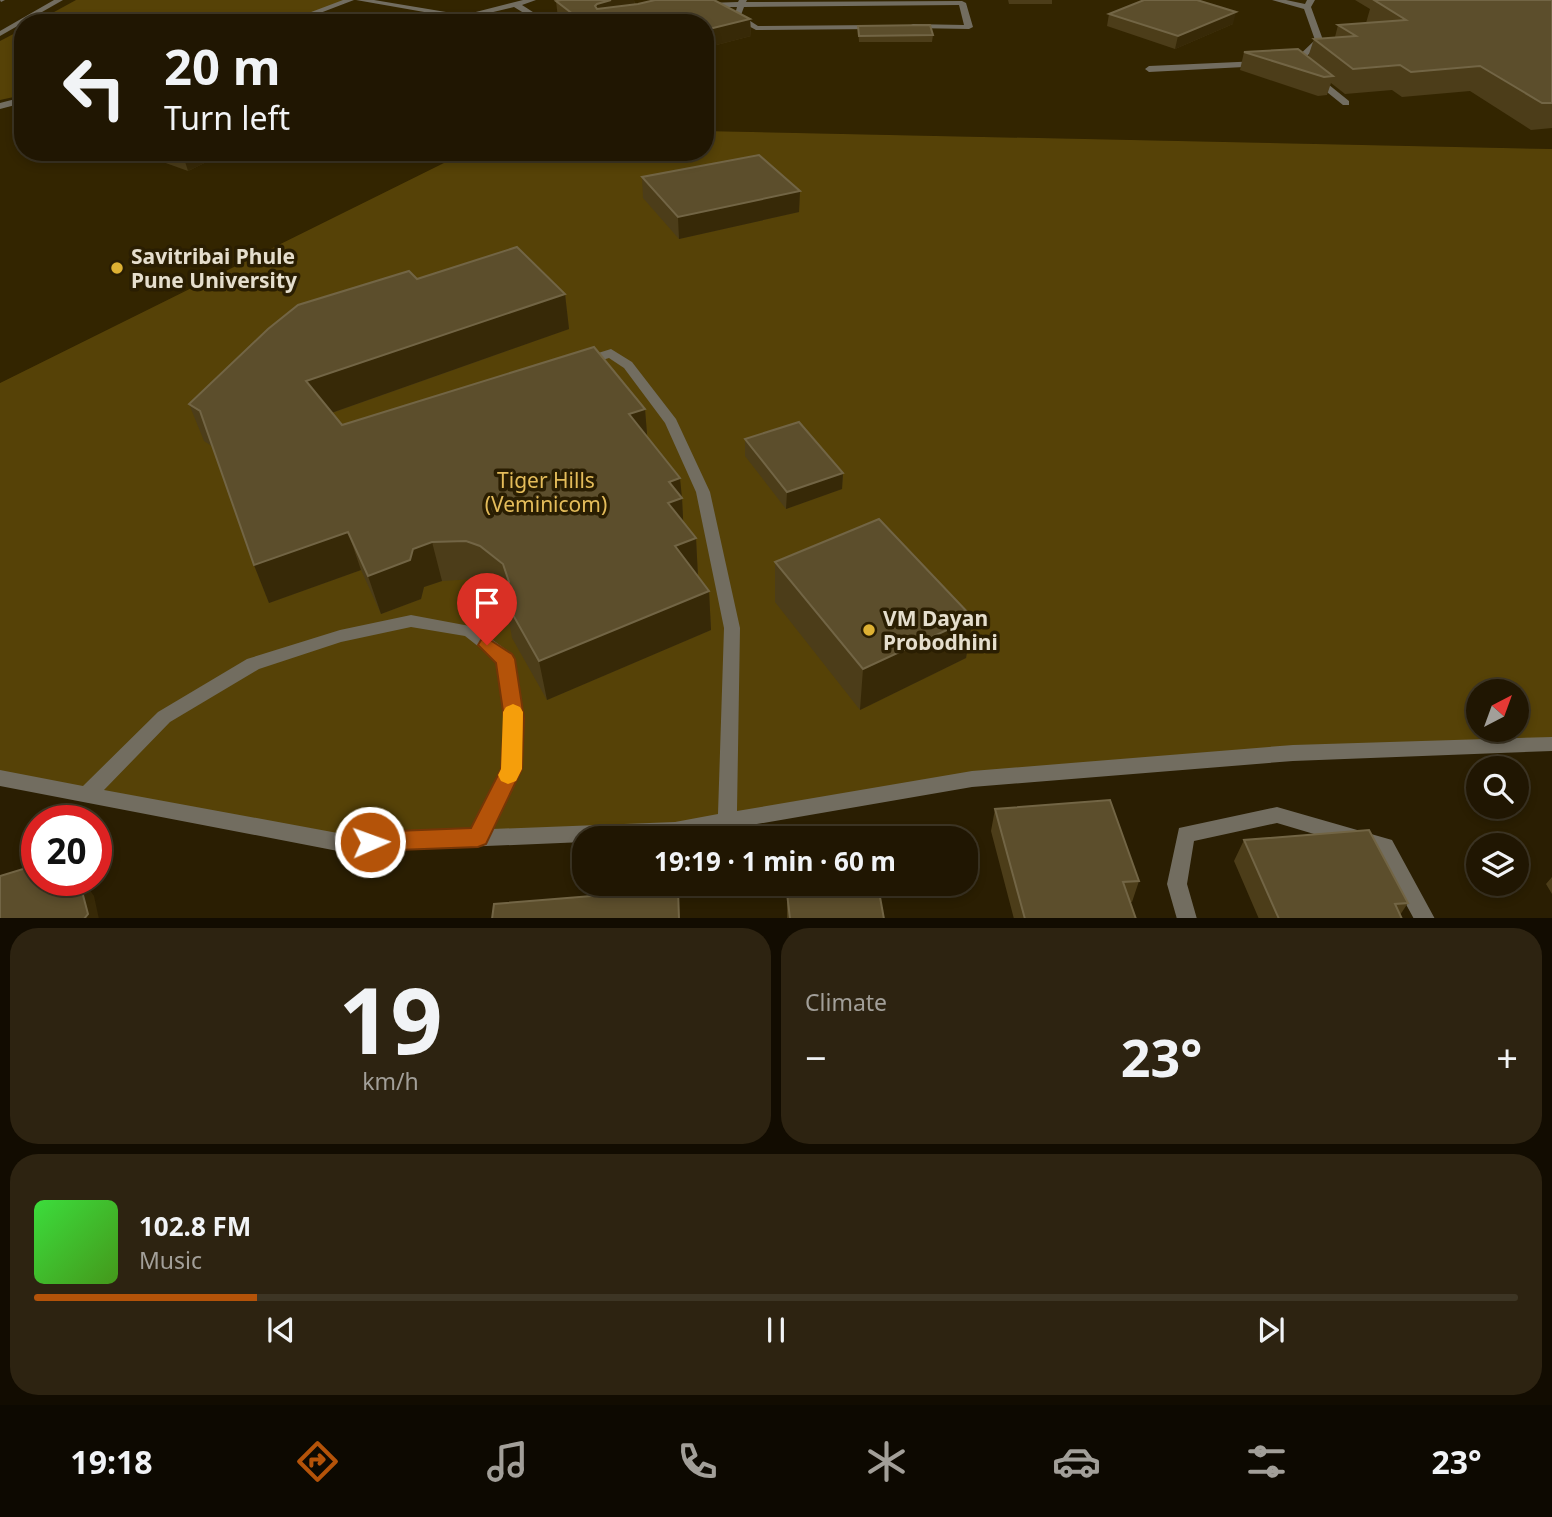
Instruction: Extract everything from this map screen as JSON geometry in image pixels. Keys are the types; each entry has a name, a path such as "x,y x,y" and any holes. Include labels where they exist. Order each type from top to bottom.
{"street":[{"path":"35,14 59,0"},
{"path":"311,14 350,0"},
{"path":"360,0 446,14"},
{"path":"476,14 532,0"},
{"path":"1276,0 1309,3 1319,40 1296,62 1283,63"},
{"path":"693,5 742,2 962,3 969,27 909,26"},
{"path":"742,2 737,16 756,28 881,27"},
{"path":"515,4 531,14"},
{"path":"1296,62 1346,103"},
{"path":"1149,69 1269,64"},
{"path":"572,366 611,353 628,365 671,422 703,492 732,628 727,821"},
{"path":"87,794 164,717 253,664 340,635 411,621 469,631 506,659 514,718 511,769 478,837"},
{"path":"0,778 343,843 675,830 972,779 1293,753 1552,744"},
{"path":"1187,918 1178,884 1186,834 1277,815 1385,846 1424,918"}],"shaded area":[{"name":"Savitribai Phule Pune University","path":"0,0 1552,0 1552,149 714,131 714,14 14,14 14,161 448,161 0,383"}],"green space":[{"path":"76,0 350,0 312,14 50,14"},
{"path":"14,34 14,97 0,100 0,41"},
{"name":"Tiger Hills (Veminicom)","path":"714,131 1552,149 1552,744 972,779 727,821 640,826 572,826 572,830 343,843 0,778 0,383 448,161 714,161"}],"building":[{"path":"611,0 597,4 597,9 655,0 714,0 750,19 714,28 714,14 573,14 556,1"},
{"path":"1144,0 1197,0 1236,12 1178,36 1109,14"},
{"path":"1374,0 1552,0 1552,103 1542,103 1480,66 1411,72 1400,65 1353,69 1314,39 1356,36 1338,25 1406,20"},
{"path":"930,25 933,35 859,36 858,26"},
{"path":"1298,49 1333,76 1324,77 1244,52"},
{"path":"759,155 800,191 678,217 642,177"},
{"path":"517,247 565,294 306,381 342,425 594,347 645,409 629,414 680,478 669,482 682,498 668,503 696,538 675,546 709,591 539,661 504,599 509,582 503,564 480,546 466,541 432,542 413,549 410,560 368,576 348,532 254,565 200,411 189,404 268,329 298,305 409,271 417,279"},
{"path":"799,422 843,473 787,492 745,439"},
{"path":"879,519 973,618 863,669 775,562"},
{"path":"1110,800 1139,881 1123,882 1136,918 1025,918 995,809"},
{"path":"1369,830 1408,903 1395,904 1402,918 1279,918 1244,840"},
{"path":"21,870 21,896 83,896 88,914 85,918 0,918 0,876"},
{"path":"592,896 678,896 679,918 492,918 494,904"},
{"path":"787,896 880,896 884,918 790,918"}],"slow traffic":[{"path":"508,775 511,769 513,712"}],"place":[{"name":"Savitribai Phule Pune University","path":"117,268"},
{"name":"VM Dayan Probodhini","path":"869,630"}],"route":[{"path":"370,842 478,837 511,769 514,718 506,659 487,645"}]}
